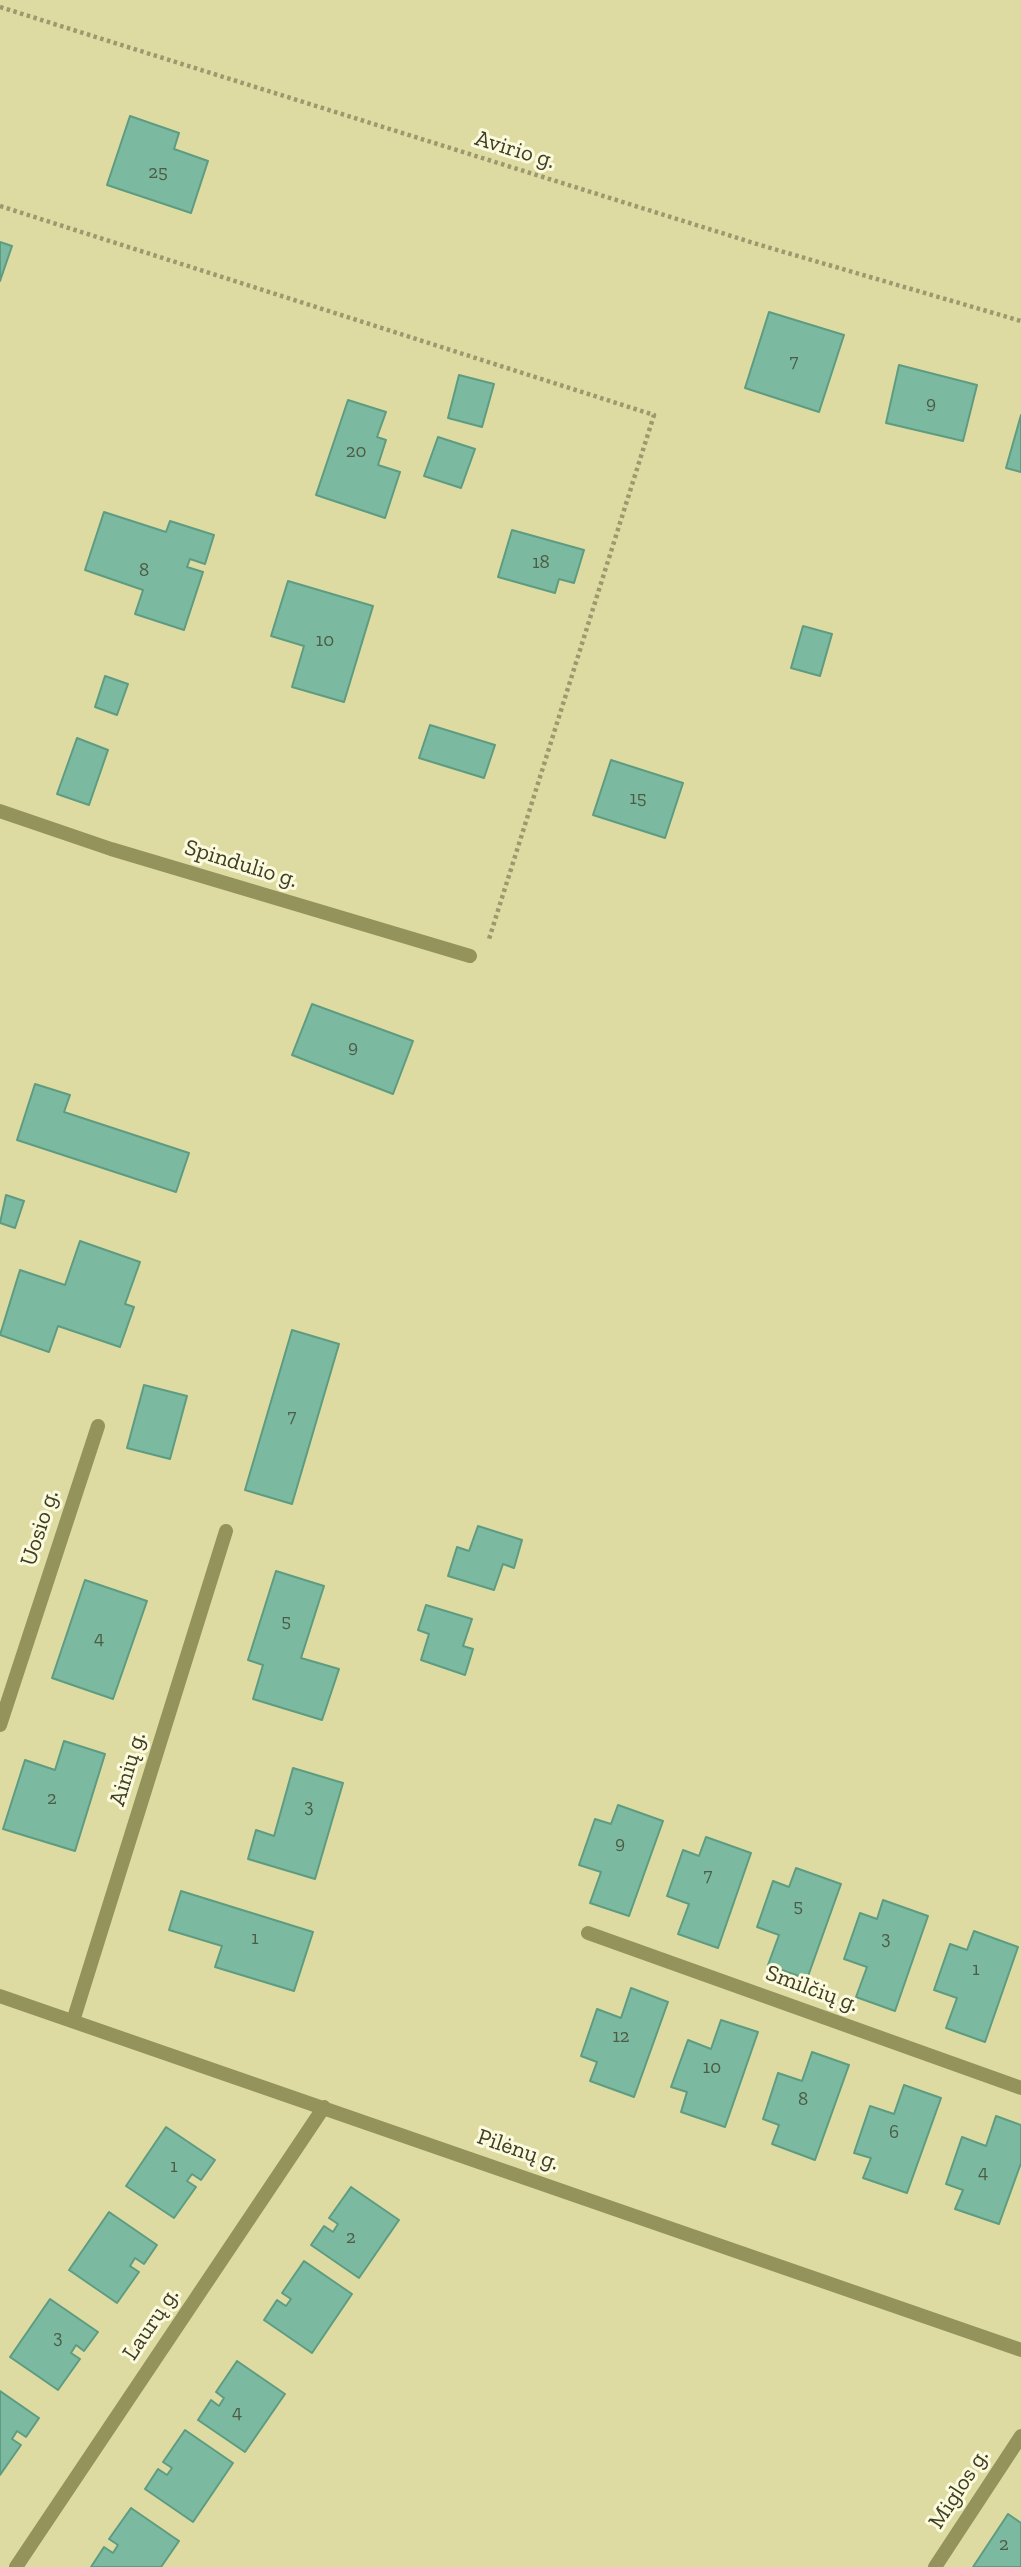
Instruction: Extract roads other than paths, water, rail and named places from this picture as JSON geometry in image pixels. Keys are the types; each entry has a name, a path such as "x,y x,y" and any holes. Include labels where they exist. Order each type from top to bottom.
{"street":[{"name":"Spindulio g.","path":"0,811 111,849 470,956"},
{"name":"Uosio g.","path":"0,1725 98,1426"},
{"name":"Ainių g.","path":"73,2021 226,1531"},
{"name":"Smilčių g.","path":"588,1933 1021,2088"},
{"name":"Pilėnų g.","path":"0,1996 1021,2350"},
{"name":"Laurų g.","path":"16,2567 324,2107"},
{"name":"Miglos g.","path":"935,2567 1021,2436"}]}
